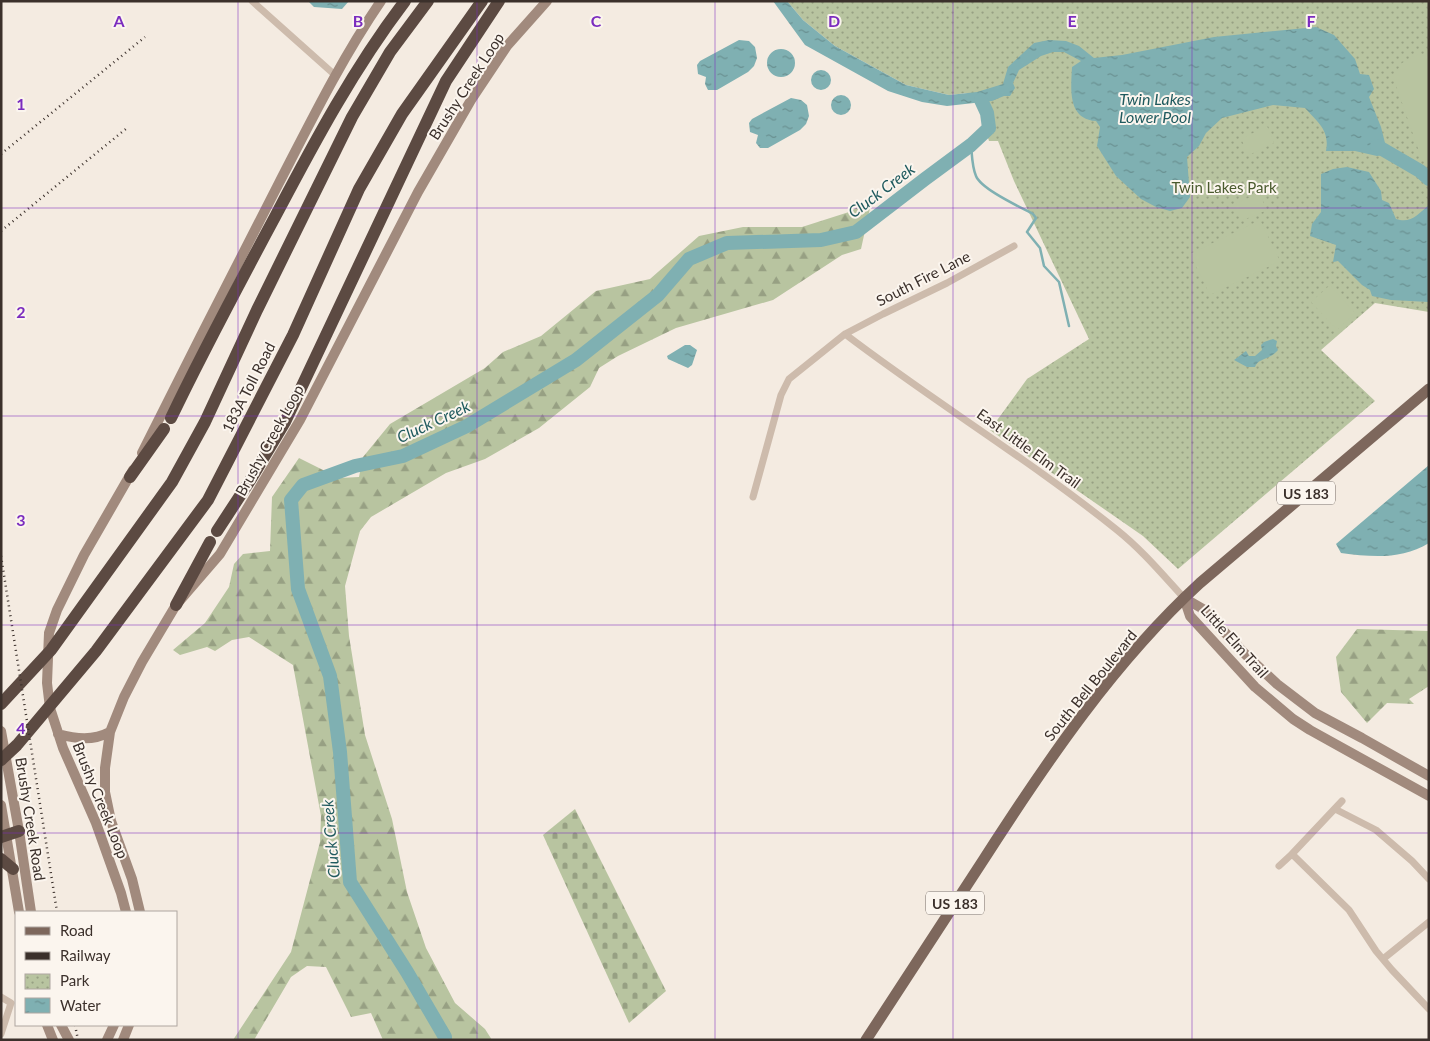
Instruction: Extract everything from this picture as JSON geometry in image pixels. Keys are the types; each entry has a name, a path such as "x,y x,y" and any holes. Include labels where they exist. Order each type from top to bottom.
{"highway":[{"path":"171,418 199,360 346,87 382,32 406,1"},
{"name":"183A Toll Road","path":"1,704 51,650 172,482 206,422 257,310 352,117 390,52 428,1"},
{"name":"183A Toll Road","path":"3,755 17,745 96,651 208,500 293,335 359,188 402,114 482,1"},
{"path":"217,530 251,479 285,422 446,81 499,1"},
{"path":"130,477 164,429"},
{"path":"176,605 210,542"},
{"path":"4,836 19,831"},
{"path":"1,859 13,869"}],"main road":[{"name":"Brushy Creek Loop","path":"126,911 121,892 96,823 58,734 50,708 47,683 49,633 57,610 84,554 130,477 213,310 336,76 363,27 381,1"},
{"name":"Brushy Creek Loop","path":"140,911 132,879 111,821 105,792 105,768 110,732 124,697 142,662 176,605 220,554 300,420 418,192 472,100 507,46 547,1"},
{"name":"South Bell Boulevard","path":"866,1040 1045,766 1118,669 1184,598 1429,389"},
{"name":"Little Elm Trail","path":"1184,598 1203,609 1270,678 1315,714 1429,776"},
{"name":"Little Elm Trail","path":"1184,598 1190,616 1255,687 1293,719 1429,796"},
{"name":"Brushy Creek Road","path":"1,731 3,755 19,831 31,911"},
{"path":"58,734 83,739 101,737 110,732"},
{"name":"Brushy Creek Road","path":"1,805 4,836 13,869 19,911"},
{"path":"46,1026 53,1040"},
{"path":"107,1040 114,1026"},
{"path":"123,1040 129,1026"},
{"path":"62,1027 69,1040"}],"street":[{"path":"252,1 336,76"},
{"name":"South Fire Lane","path":"753,497 780,395 789,379 846,334 882,314 947,283 1014,246"},
{"name":"East Little Elm Trail","path":"846,334 896,373 979,428 1118,531 1141,552 1184,598"},
{"path":"1280,866 1342,801"},
{"path":"1335,809 1376,830 1412,861 1429,879"},
{"path":"1292,854 1349,910 1383,959 1429,1009"},
{"path":"1383,959 1429,922"},
{"path":"1,997 11,1003 1,1034"}],"green space":[{"name":"Twin Lakes Park","path":"787,1 1429,1 1429,312 1375,303 1321,350 1375,401 1178,569 1143,536 990,430 1027,379 1089,339 1014,181 998,141 989,141 977,101 968,93 949,95 906,85 835,46 803,20"},
{"path":"1418,54 1429,54 1429,159 1422,160 1393,77 1402,63"},
{"path":"1267,126 1274,143 1249,155 1241,139"},
{"path":"1259,193 1267,210 1241,221 1233,205"},
{"path":"872,199 861,249 842,255 773,300 676,328 618,356 599,368 590,387 539,428 485,459 446,473 371,517 360,531 345,586 349,636 365,735 392,819 407,892 426,948 455,1003 485,1029 492,1040 383,1040 371,1013 351,1017 326,967 307,966 291,977 254,1040 233,1040 291,952 320,842 321,816 293,665 249,637 232,640 215,651 207,647 180,655 173,650 205,623 229,587 234,564 243,554 270,551 272,497 299,458 339,478 359,477 363,457 390,424 485,368 503,352 541,336 596,291 650,279 699,236 743,227 802,227 849,212"},
{"path":"1260,220 1280,261 1210,295 1190,254"},
{"path":"1330,285 1355,313 1337,330 1311,302"},
{"path":"1357,629 1429,631 1429,686 1409,699 1414,704 1387,703 1367,723 1341,692 1336,657"},
{"path":"575,809 666,991 629,1023 543,835"}],"water":[{"path":"308,1 349,1 342,9 314,7"},
{"name":"Twin Lakes Lower Pool","path":"773,1 787,1 803,20 835,46 906,85 949,95 977,92 1003,84 1008,67 1034,43 1049,40 1066,41 1079,46 1094,58 1122,55 1214,37 1316,27 1334,35 1355,59 1360,74 1369,75 1374,89 1369,97 1381,127 1386,147 1394,153 1391,157 1386,158 1384,155 1377,156 1355,151 1326,151 1325,132 1305,108 1273,105 1222,118 1206,133 1199,146 1187,157 1190,197 1182,208 1170,211 1156,207 1141,199 1116,176 1097,146 1100,127 1096,121 1080,115 1075,109 1071,84 1072,67 1081,61 1064,52 1053,52 1041,56 1019,70 1013,83 1015,88 1010,96 1004,96 992,101 947,106 922,102 888,91 805,45"},
{"path":"739,40 749,41 755,47 757,58 754,66 748,72 717,90 708,90 705,84 706,77 698,74 697,65 700,61"},
{"path":"781,49 791,53 795,63 791,73 781,77 771,73 767,63 771,53"},
{"path":"821,70 828,73 831,80 828,87 821,90 814,87 811,80 814,73"},
{"path":"841,95 848,98 851,105 848,112 841,115 834,112 831,105 834,98"},
{"path":"791,98 801,100 807,105 809,116 806,124 800,130 768,148 760,148 756,143 758,135 750,132 749,123 752,119"},
{"path":"1347,167 1369,172 1381,191 1382,200 1389,203 1396,219 1410,219 1418,215 1429,205 1429,302 1391,300 1372,296 1370,290 1362,285 1338,261 1333,262 1336,245 1310,236 1312,224 1321,212 1321,174 1333,169"},
{"path":"1273,339 1277,341 1276,346 1278,350 1259,362 1255,367 1247,367 1234,360 1246,351 1249,356 1255,356 1262,350 1261,345 1264,342"},
{"path":"685,345 690,345 697,350 692,365 688,368 668,359 667,356"},
{"path":"1429,465 1429,543 1397,555 1364,556 1341,553 1336,544"}],"waterway":[{"name":"Cluck Creek","path":"445,1040 407,972 350,882 340,752 330,676 298,589 291,500 303,485 355,466 403,456 467,426 576,360 658,295 689,259 727,243 821,240 856,232 971,145 989,128 987,113 981,100"},
{"path":"971,145 972,161 979,181 1001,197 1033,214 1036,218 1027,232 1040,248 1044,266 1059,282 1069,326"},
{"path":"1377,146 1420,171 1429,179"}],"railway":[{"path":"1,154 145,37"},
{"path":"1,231 127,128"},
{"path":"1,556 57,911"},
{"path":"75,1026 78,1040"}]}
